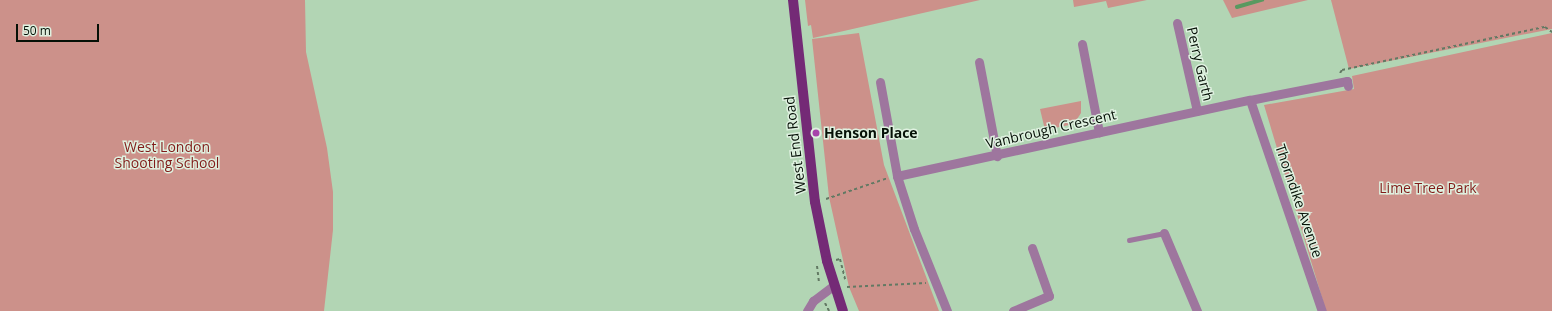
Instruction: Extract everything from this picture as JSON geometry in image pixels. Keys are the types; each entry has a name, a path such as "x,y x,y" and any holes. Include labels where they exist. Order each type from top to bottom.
{"main road":[{"name":"West End Road","path":"792,0 815,202 834,285 843,311"}],"street":[{"name":"Perry Garth","path":"1177,23 1197,111"},
{"path":"1082,44 1099,132"},
{"path":"979,62 997,156"},
{"name":"Vanbrough Crescent","path":"897,176 997,156 1099,132 1250,100 1347,81 1348,86"},
{"path":"880,82 897,176 947,311"},
{"name":"Thorndike Avenue","path":"1250,100 1322,311"},
{"path":"1164,232 1198,311"},
{"path":"1013,311 1049,296 1032,248"},
{"path":"807,311 818,297 834,285"}],"lane":[{"path":"1129,240 1164,232"}],"path":[{"path":"1333,84 1342,70 1545,27 1552,32"},
{"path":"826,198 897,176"},
{"path":"840,259 847,287 935,282"},
{"path":"826,305 828,311"}],"green space":[{"name":"West London Shooting School","path":"0,0 305,0 306,52 327,148 333,192 333,230 324,311 0,311"},
{"path":"805,0 980,0 813,38 811,25 808,26"},
{"path":"1073,0 1147,0 1108,8 1106,1 1074,7"},
{"path":"1223,0 1308,0 1232,18"},
{"path":"1331,0 1552,0 1552,29 1349,69"},
{"path":"859,33 884,165 939,311 859,311 849,287 829,197 812,39"},
{"name":"Lime Tree Park","path":"1552,33 1552,311 1326,311 1264,105 1354,89 1352,76"},
{"path":"1081,101 1081,113 1074,124 1045,130 1040,109"}],"waterway":[{"path":"1237,7 1262,0"}],"place":[{"name":"Henson Place","path":"816,133"}]}
